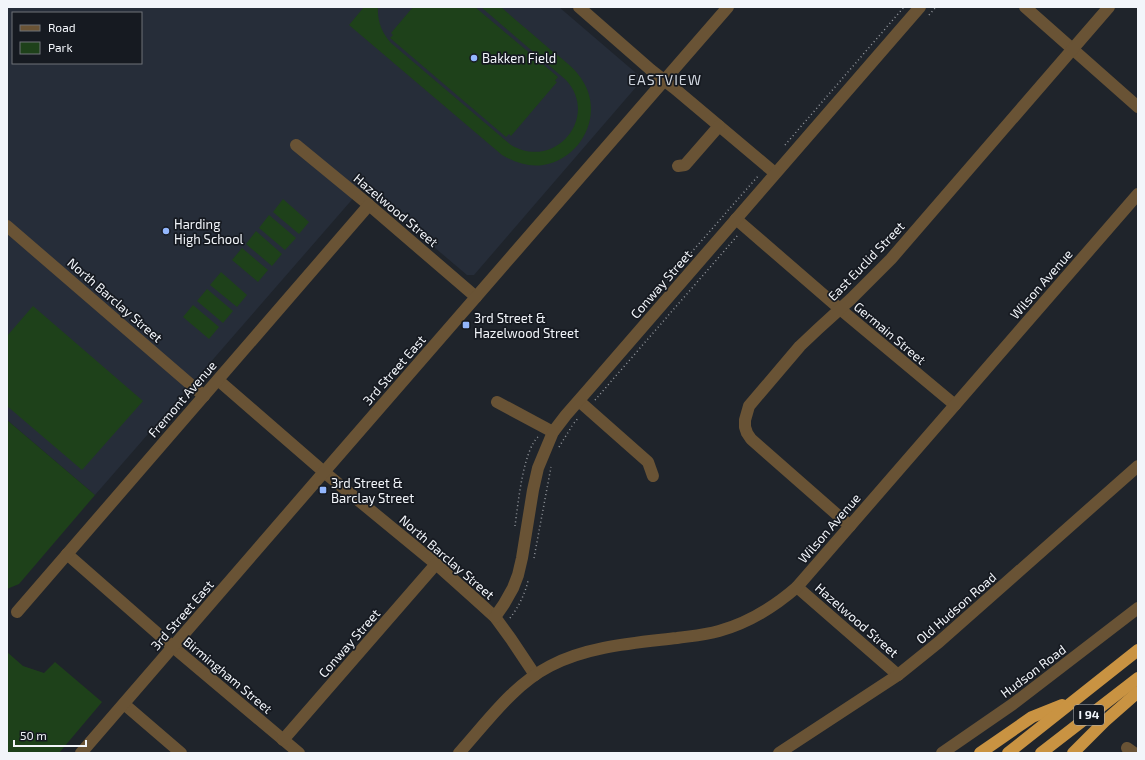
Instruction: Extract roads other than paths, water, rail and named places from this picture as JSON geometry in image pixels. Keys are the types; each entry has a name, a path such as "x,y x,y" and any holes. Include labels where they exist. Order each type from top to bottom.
{"highway":[{"name":"I 94","path":"1008,753 1138,650"},
{"name":"I 94","path":"1041,753 1138,678"},
{"path":"1073,753 1105,721 1138,692"},
{"path":"980,753 1032,717 1074,700"}],"street":[{"path":"579,7 651,70 665,80 775,173"},
{"name":"3rd Street East","path":"81,753 728,7"},
{"name":"Conway Street","path":"501,618 518,574 522,558 538,468 553,432 566,415 920,7"},
{"path":"1025,7 1138,106"},
{"name":"East Euclid Street","path":"850,526 751,439 745,427 746,413 749,406 800,346 852,299 890,259 1109,7"},
{"path":"678,166 685,165 719,126"},
{"name":"Hazelwood Street","path":"296,145 369,205 476,297"},
{"name":"Wilson Avenue","path":"459,753 519,687 535,675 566,658 605,648 700,636 738,625 777,604 797,587 1138,194"},
{"name":"Fremont Avenue","path":"16,612 369,205"},
{"name":"Germain Street","path":"736,219 954,405"},
{"name":"North Barclay Street","path":"7,226 204,396"},
{"name":"North Barclay Street","path":"218,380 324,472 436,564 474,598 501,618 511,639 535,675"},
{"path":"579,401 648,462 653,476"},
{"path":"497,402 553,432"},
{"name":"Old Hudson Road","path":"779,753 898,675 945,637 1138,466"},
{"name":"Birmingham Street","path":"67,554 173,647 299,753"},
{"name":"Conway Street","path":"283,740 436,564"},
{"name":"Hazelwood Street","path":"797,587 898,675"},
{"name":"Hudson Road","path":"942,753 1013,704 1138,608"},
{"path":"124,704 181,753"}],"place":[{"name":"Bakken Field","path":"474,58"},
{"name":"Harding High School","path":"166,231"},
{"name":"3rd Street & Hazelwood Street","path":"466,325"},
{"name":"3rd Street & Barclay Street","path":"323,490"}],"district":[{"name":"EASTVIEW","path":"665,80"}]}
